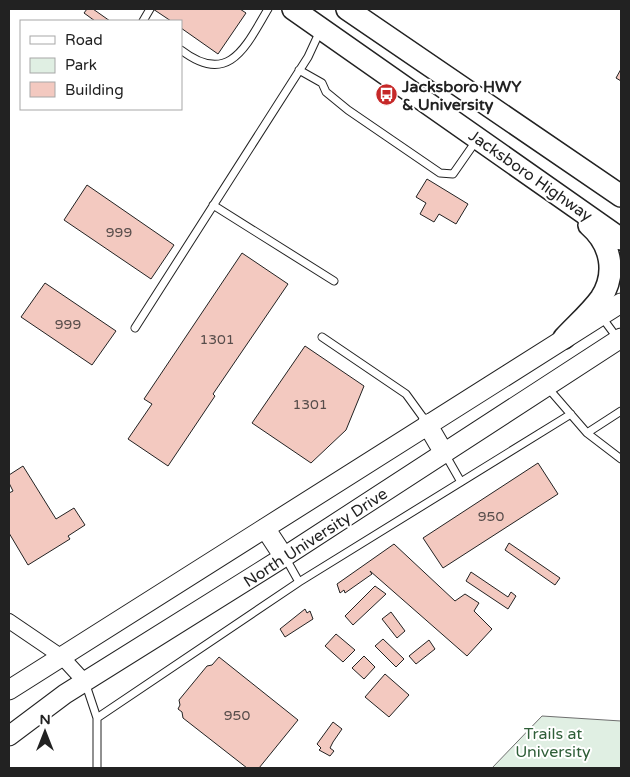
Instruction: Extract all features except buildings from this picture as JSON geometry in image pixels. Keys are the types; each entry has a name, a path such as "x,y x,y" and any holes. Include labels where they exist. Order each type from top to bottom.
{"main road":[{"name":"Jacksboro Highway","path":"293,9 621,239"},
{"path":"322,29 336,9"},
{"name":"Jacksboro Highway","path":"346,9 621,196"},
{"path":"541,182 601,236 608,250 610,264 601,298 564,338"},
{"path":"9,690 621,303"},
{"name":"North University Drive","path":"9,736 85,682 284,557 547,386 620,341"},
{"path":"427,424 444,453"},
{"path":"265,528 284,557"}],"street":[{"path":"9,621 62,657 85,682"}],"lane":[{"path":"144,20 150,9"},
{"path":"182,51 196,61 228,63 236,58 268,9"},
{"path":"135,328 299,70 322,29"},
{"path":"299,70 322,83 326,92 348,110 440,173 454,174 478,138"},
{"path":"213,206 334,282"},
{"path":"601,315 620,341"},
{"path":"322,338 406,394 427,424"},
{"path":"547,386 587,432 621,459"},
{"path":"97,718 299,582 571,414"},
{"path":"587,432 620,414"},
{"path":"444,453 461,482"},
{"path":"284,557 299,582"},
{"path":"85,682 97,718 96,768"}],"green space":[{"name":"Trails at University","path":"542,716 621,721 621,768 492,768"}],"place":[{"name":"Jacksboro HWY & University","path":"386,95"}]}
